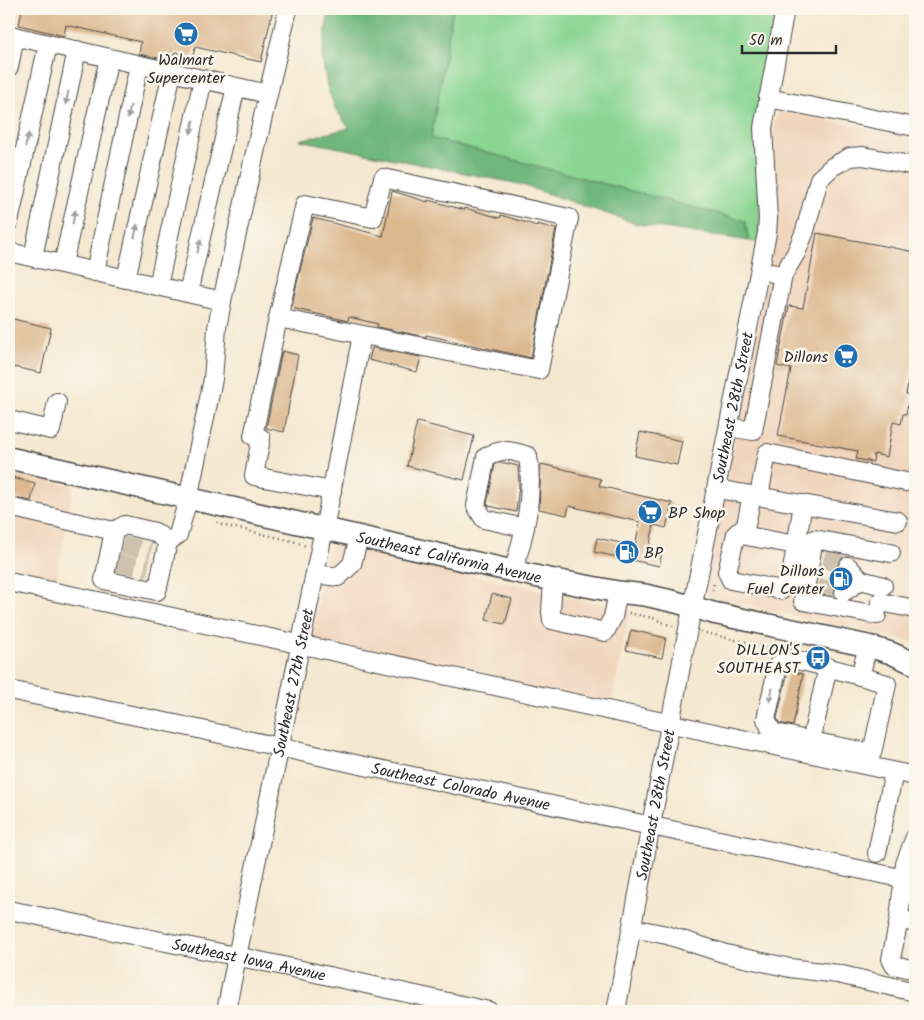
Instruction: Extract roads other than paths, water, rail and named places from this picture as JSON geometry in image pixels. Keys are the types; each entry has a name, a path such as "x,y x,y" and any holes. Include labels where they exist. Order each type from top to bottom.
{"main road":[{"name":"Southeast California Avenue","path":"9,458 553,580 645,595 722,615 868,646 891,653 915,664"},
{"name":"Southeast California Avenue","path":"891,653 915,653"}],"street":[{"path":"161,549 178,535 188,499 213,379 217,328 222,301 288,9"},
{"name":"Southeast 28th Street","path":"616,1011 693,606 760,272 768,219 762,128 786,9"},
{"path":"9,67 12,35 268,94"},
{"path":"9,222 48,44"},
{"path":"33,257 77,50"},
{"path":"63,264 109,58"},
{"path":"94,272 139,65"},
{"path":"126,279 172,72"},
{"path":"158,286 203,79"},
{"path":"188,294 236,87"},
{"path":"768,98 915,127"},
{"path":"906,482 767,453 753,432 783,275 796,253 805,231 819,179 832,167 850,157 863,156 915,166"},
{"path":"278,318 539,370 569,218 383,178 373,218 305,204 278,318 253,436 261,438 254,476 332,491"},
{"path":"9,252 222,301"},
{"path":"760,272 783,275"},
{"name":"Southeast 27th Street","path":"226,1011 332,491 362,334"},
{"path":"9,420 51,430 57,402"},
{"path":"729,427 753,432"},
{"path":"513,571 525,528 531,476 528,456 512,450 495,452 486,457 476,506 484,519 525,528"},
{"path":"767,453 746,525 736,534 727,572 731,580 764,588 782,590 787,586 803,504"},
{"path":"717,489 898,521"},
{"path":"9,508 116,540"},
{"path":"125,525 155,532 161,549 155,571 157,591 104,580 113,562 116,540 125,525"},
{"path":"736,534 796,545"},
{"path":"315,574 338,577 352,564 359,537"},
{"path":"891,554 814,538 817,558 811,586 803,601 880,601 915,609"},
{"path":"848,566 880,601"},
{"path":"553,580 552,620 605,632 613,616 618,592"},
{"path":"844,592 861,580"},
{"path":"9,582 300,643 671,725 870,760"},
{"path":"860,676 868,646"},
{"path":"870,760 887,684 828,667 787,658 778,665 766,719 772,732 812,741 870,760 894,772 915,776"},
{"path":"812,741 828,667"},
{"name":"Southeast Colorado Avenue","path":"9,690 909,879"},
{"path":"877,854 894,772"},
{"path":"915,837 905,864 909,879 907,921 891,959 894,965 915,970"},
{"name":"Southeast Iowa Avenue","path":"9,910 237,956 489,1011"},
{"path":"632,928 667,935 726,954 790,968 838,974 915,992"}],"tunnel":[{"path":"122,545 151,551"},
{"path":"824,559 848,566"},
{"path":"118,563 148,569"},
{"path":"817,587 844,592"}],"place":[{"name":"Walmart Supercenter","path":"186,34"},
{"name":"Dillons","path":"846,356"},
{"name":"BP Shop","path":"650,512"},
{"name":"BP","path":"627,552"},
{"name":"Dillons Fuel Center","path":"841,579"},
{"name":"DILLON'S SOUTHEAST","path":"818,658"}]}
